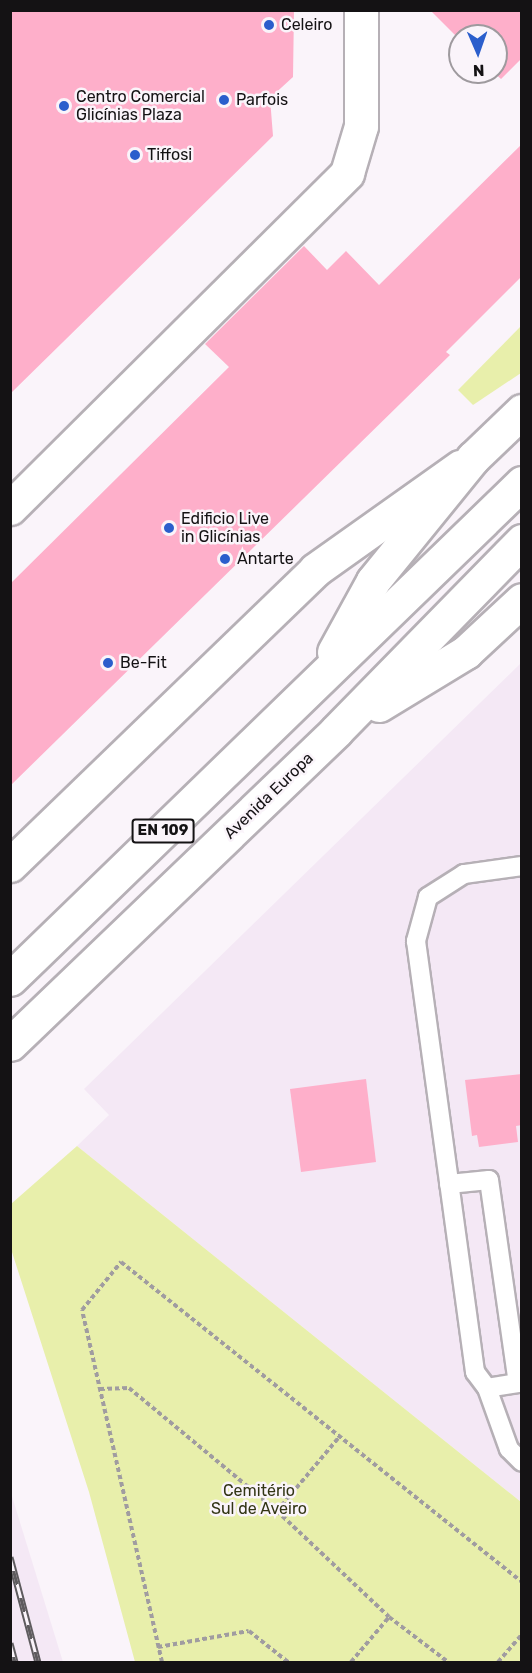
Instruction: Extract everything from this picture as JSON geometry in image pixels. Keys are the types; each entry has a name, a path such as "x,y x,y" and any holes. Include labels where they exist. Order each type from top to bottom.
{"main road":[{"path":"10,508 347,173 362,126 362,10"},
{"path":"316,684 374,581 476,456 522,411"},
{"path":"10,864 315,570 476,456"},
{"name":"EN 109","path":"10,979 522,483"},
{"name":"Avenida Europa","path":"10,1044 336,731 522,541"},
{"path":"336,731 466,652 522,600"}],"lane":[{"path":"522,866 464,874 428,897 416,941 475,1372 487,1388 509,1449 522,1462"},
{"path":"449,1184 489,1180 518,1383 487,1388"}],"path":[{"path":"162,1662 82,1310 121,1262 522,1582"},
{"path":"100,1389 129,1388 277,1511 389,1617 448,1662"},
{"path":"277,1511 340,1436"},
{"path":"351,1662 389,1617"},
{"path":"158,1647 249,1631 288,1662"},
{"path":"498,1662 522,1634"}],"shaded area":[{"path":"521,663 521,1502 77,1146 109,1115 84,1089"},
{"path":"11,1493 63,1662 11,1662"}],"green space":[{"path":"521,326 521,373 473,405 458,390"},
{"name":"Cemitério Sul de Aveiro","path":"77,1146 521,1502 521,1662 135,1662 89,1492 11,1249 11,1204"}],"building":[{"path":"10,10 294,10 293,77 270,98 273,136 10,394"},
{"path":"430,10 522,10 522,58 508,72 508,24 448,24 448,28"},
{"name":"Edificio Live in Glicínias","path":"522,144 522,276 446,352 450,355 10,786 10,584 229,367 205,344 304,246 327,270 346,251 379,285"},
{"path":"522,1074 522,1125 516,1126 518,1142 479,1147 477,1135 472,1136 465,1080"},
{"path":"366,1079 376,1162 301,1172 290,1089"}],"railway":[{"path":"10,1557 38,1662"},
{"path":"10,1643 15,1662"}],"place":[{"name":"Celeiro","path":"269,25"},
{"name":"Parfois","path":"224,100"},
{"name":"Centro Comercial Glicínias Plaza","path":"64,106"},
{"name":"Tiffosi","path":"135,155"},
{"name":"Edificio Live in Glicínias","path":"169,528"},
{"name":"Antarte","path":"225,559"},
{"name":"Be-Fit","path":"108,663"}]}
